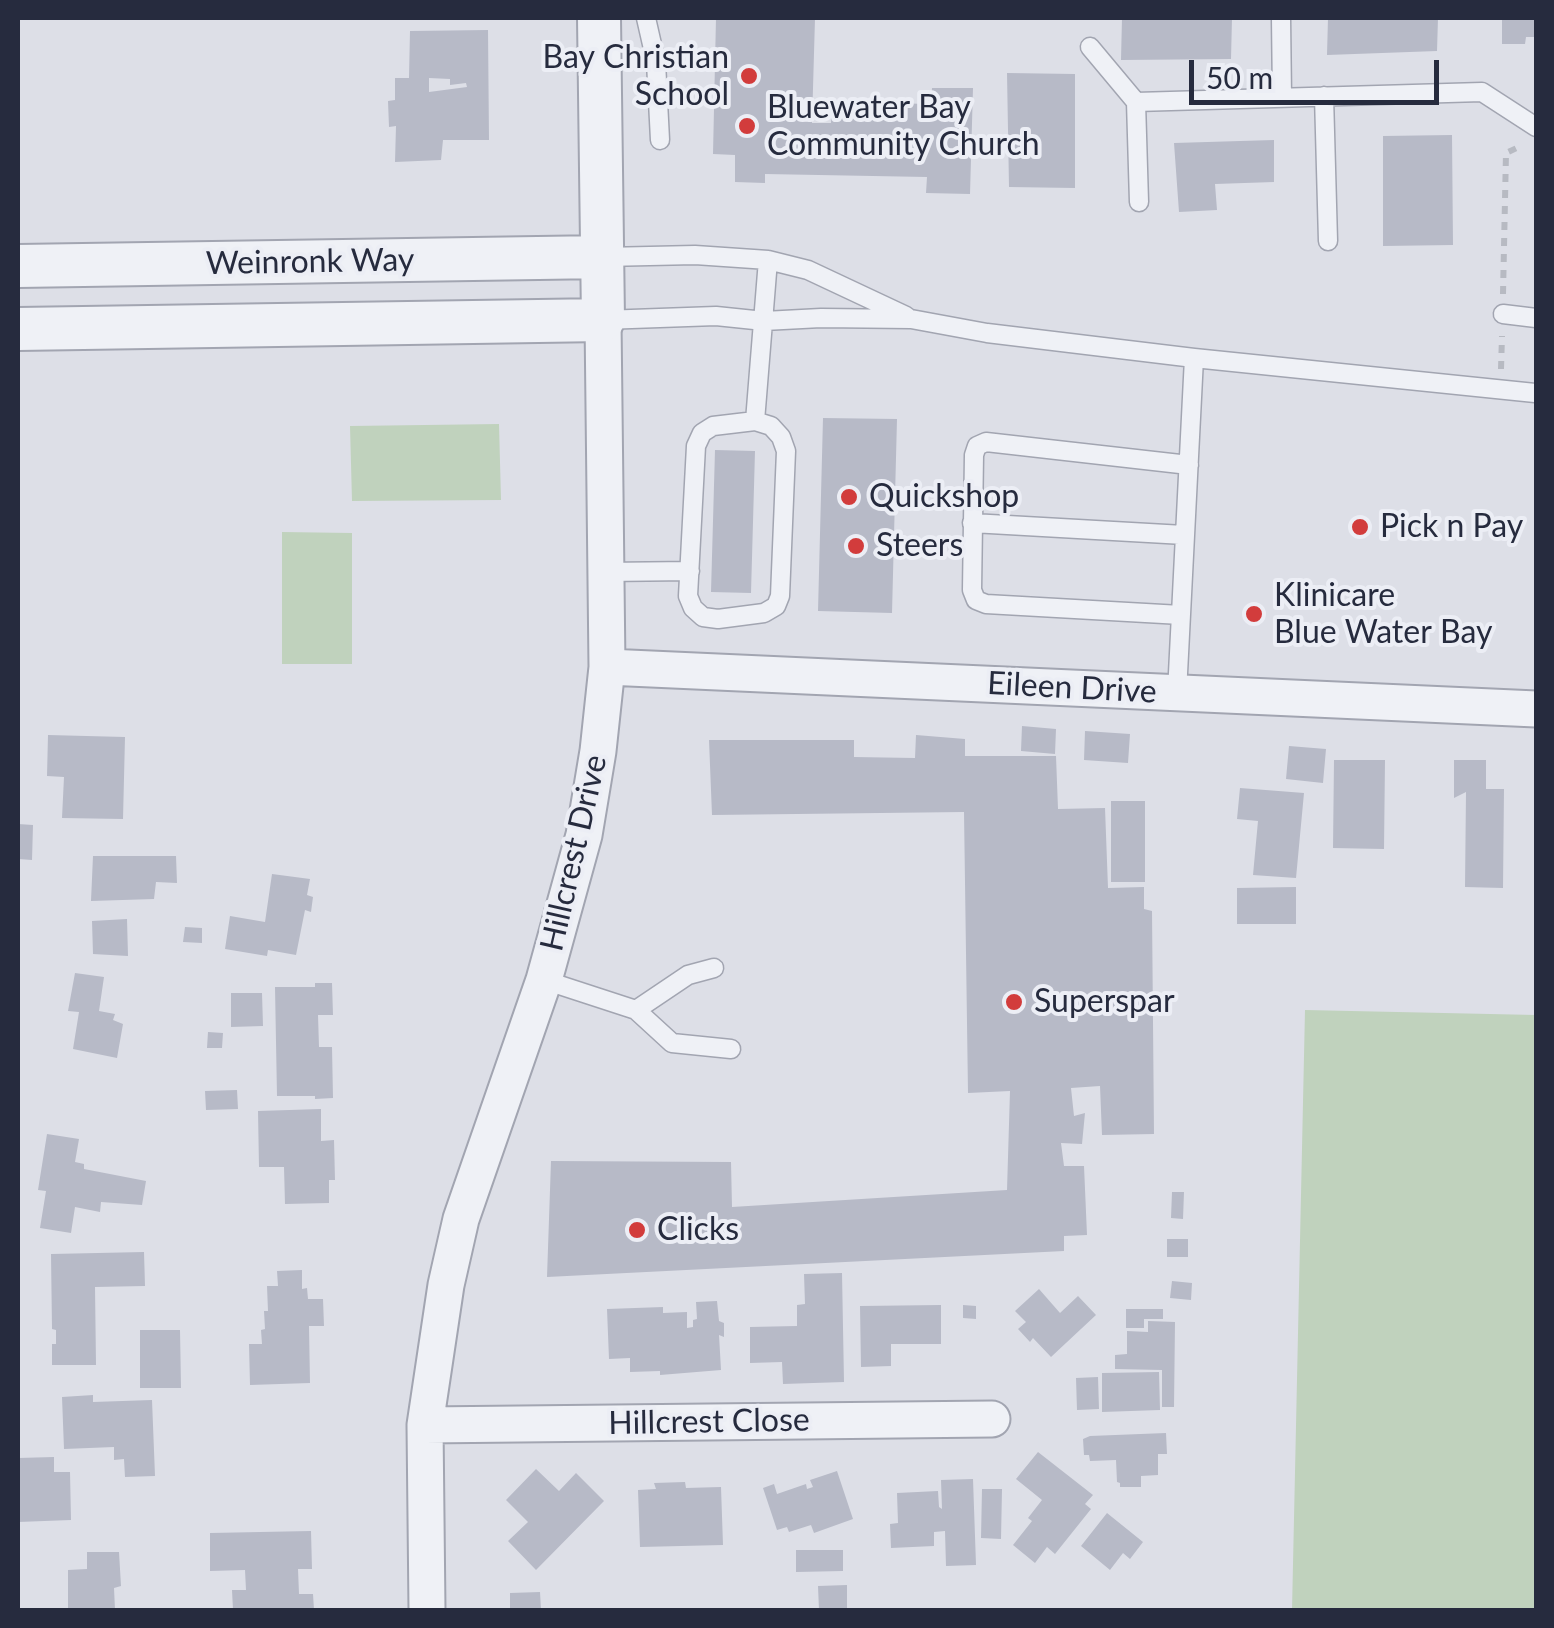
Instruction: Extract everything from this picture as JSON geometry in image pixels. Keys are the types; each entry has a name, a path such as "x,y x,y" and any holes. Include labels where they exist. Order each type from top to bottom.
{"street":[{"name":"Hillcrest Drive","path":"428,1610 425,1425 446,1285 462,1220 544,980 584,834 598,751 607,667 600,18"},
{"name":"Weinronk Way","path":"18,266 603,258"},
{"name":"Weinronk Way","path":"18,329 602,320"},
{"name":"Eileen Drive","path":"607,667 1536,708"},
{"name":"Hillcrest Close","path":"425,1425 992,1419"}],"lane":[{"path":"646,18 656,62 660,140"},
{"path":"1280,18 1282,97"},
{"path":"1090,47 1136,102 1138,202"},
{"path":"1136,102 1482,92 1536,128"},
{"path":"1324,96 1328,240"},
{"path":"603,258 695,255 768,260 808,270 911,319"},
{"path":"756,421 768,260"},
{"path":"1502,314 1536,318"},
{"path":"602,320 716,316 764,321 911,319 987,333 1194,358 1536,394"},
{"path":"1177,692 1194,358"},
{"path":"756,421 781,436 786,451 780,596 776,606 764,613 703,617 692,608 688,596 696,446 702,433 714,426 756,421"},
{"path":"1181,616 986,604 976,600 972,590 974,455 977,446 986,442 1188,465"},
{"path":"972,523 1184,536"},
{"path":"606,572 690,571"},
{"path":"636,1010 688,976 714,968"},
{"path":"544,980 636,1010 672,1042 731,1049"}],"path":[{"path":"1501,390 1506,154 1536,138"}],"green space":[{"path":"499,424 501,500 352,501 350,426"},
{"path":"282,532 352,533 352,664 282,664"},
{"path":"1305,1010 1536,1015 1536,1610 1292,1610"}],"building":[{"path":"716,18 815,18 812,123 831,123 832,102 931,104 932,88 973,88 970,194 926,193 927,177 765,174 765,183 735,182 735,155 713,154"},
{"path":"1122,18 1232,18 1231,59 1121,60"},
{"path":"1328,18 1438,18 1437,51 1327,55"},
{"path":"1502,18 1536,18 1536,37 1526,37 1525,44 1502,44"},
{"path":"488,30 489,140 443,140 441,160 395,162 396,126 389,127 388,101 395,100 395,78 409,78 410,31","holes":["429,78 450,79 450,85 466,83 467,87 429,92"]},
{"path":"1007,73 1075,74 1075,188 1009,187"},
{"path":"1452,135 1453,245 1383,246 1383,136"},
{"path":"1274,140 1274,182 1215,184 1217,210 1179,212 1174,143"},
{"path":"823,418 897,419 892,613 818,611"},
{"path":"715,450 755,451 751,593 711,592"},
{"path":"1022,726 1056,729 1055,754 1021,751"},
{"path":"1085,731 1130,734 1128,763 1084,760"},
{"path":"48,735 125,737 123,819 62,818 64,777 47,776"},
{"path":"916,735 965,739 965,756 1056,756 1058,809 1105,808 1108,888 1144,887 1144,909 1152,911 1154,1134 1102,1135 1100,1086 1071,1088 1074,1116 1085,1113 1082,1144 1061,1143 1064,1166 1084,1166 1087,1235 1064,1236 1064,1251 547,1277 551,1161 731,1162 732,1207 1007,1190 1010,1091 968,1093 964,812 712,815 709,740 854,740 854,757 915,758"},
{"path":"1289,746 1326,749 1323,783 1286,779"},
{"path":"1334,760 1385,760 1384,849 1333,848"},
{"path":"1454,760 1486,760 1486,789 1504,789 1503,888 1465,887 1466,792 1454,798"},
{"path":"1240,788 1304,793 1296,878 1253,875 1258,821 1237,819"},
{"path":"1111,801 1145,801 1145,882 1111,882"},
{"path":"18,824 33,825 32,860 18,859"},
{"path":"93,856 176,856 177,883 156,882 154,899 91,901"},
{"path":"272,874 310,879 307,895 313,897 311,912 305,910 296,955 268,950 267,956 225,949 230,916 265,922"},
{"path":"1296,887 1296,924 1237,924 1237,888"},
{"path":"127,919 128,956 93,954 92,921"},
{"path":"185,927 202,928 202,943 183,942"},
{"path":"75,973 104,977 99,1011 115,1014 113,1020 123,1024 117,1058 73,1049 79,1012 68,1011"},
{"path":"315,983 332,983 333,1015 318,1015 319,1047 332,1047 333,1098 277,1096 275,987 315,987"},
{"path":"231,993 262,993 263,1026 231,1027"},
{"path":"208,1032 223,1033 222,1048 207,1048"},
{"path":"237,1090 238,1109 206,1110 205,1091"},
{"path":"321,1109 321,1141 334,1140 335,1180 329,1180 329,1203 285,1204 284,1167 259,1167 258,1111"},
{"path":"47,1134 79,1139 75,1162 84,1164 84,1169 146,1181 142,1205 101,1202 100,1212 75,1207 71,1233 40,1228 46,1191 38,1190"},
{"path":"1172,1192 1184,1192 1183,1219 1171,1218"},
{"path":"1167,1239 1188,1239 1188,1257 1167,1257"},
{"path":"144,1252 145,1286 95,1287 96,1365 52,1365 56,1330 52,1329 51,1254"},
{"path":"302,1270 302,1289 307,1288 308,1299 323,1299 324,1326 309,1326 310,1383 250,1385 249,1344 262,1344 264,1311 268,1311 267,1286 278,1286 277,1271"},
{"path":"842,1273 844,1382 783,1384 782,1362 750,1363 750,1327 797,1326 797,1305 805,1304 804,1274"},
{"path":"1172,1281 1192,1283 1191,1300 1170,1298"},
{"path":"1039,1289 1060,1313 1078,1296 1096,1315 1051,1357 1018,1329 1026,1322 1015,1311"},
{"path":"717,1301 719,1321 724,1323 724,1337 719,1335 721,1370 660,1375 660,1371 630,1372 630,1358 609,1359 607,1309 663,1307 663,1313 687,1312 687,1328 693,1327 693,1320 697,1319 696,1302"},
{"path":"941,1305 941,1344 891,1344 891,1366 861,1367 860,1306"},
{"path":"963,1305 976,1306 976,1319 963,1318"},
{"path":"1126,1309 1163,1309 1163,1319 1144,1319 1144,1328 1126,1328"},
{"path":"1148,1321 1175,1322 1174,1407 1162,1407 1162,1370 1115,1369 1115,1355 1127,1354 1127,1331 1148,1332"},
{"path":"140,1330 180,1330 181,1388 140,1388"},
{"path":"1159,1372 1160,1410 1102,1412 1102,1373"},
{"path":"1098,1377 1099,1409 1077,1410 1076,1378"},
{"path":"93,1395 93,1402 152,1400 155,1476 125,1477 124,1459 114,1460 114,1447 64,1449 62,1397"},
{"path":"1166,1433 1167,1454 1158,1454 1158,1475 1141,1476 1141,1487 1120,1487 1116,1460 1090,1461 1089,1455 1084,1455 1083,1439 1090,1436"},
{"path":"1038,1452 1093,1495 1085,1504 1091,1509 1055,1554 1047,1547 1035,1563 1013,1545 1042,1500 1016,1479"},
{"path":"54,1457 54,1472 70,1472 71,1520 18,1522 18,1458"},
{"path":"536,1469 559,1491 576,1473 604,1501 536,1570 508,1541 528,1522 506,1500"},
{"path":"837,1471 853,1519 814,1533 811,1525 789,1532 787,1527 777,1530 763,1488 774,1484 777,1494 806,1484 807,1489 813,1487 810,1480"},
{"path":"973,1479 976,1565 946,1566 945,1531 934,1532 934,1546 891,1548 890,1524 898,1523 897,1493 938,1491 942,1509 941,1480"},
{"path":"685,1482 686,1488 721,1487 723,1545 640,1547 638,1490 656,1489 654,1483"},
{"path":"982,1489 1002,1489 1001,1539 981,1538"},
{"path":"1107,1513 1143,1542 1130,1559 1123,1553 1110,1570 1081,1546"},
{"path":"311,1531 312,1569 298,1569 299,1594 313,1594 314,1610 233,1610 232,1590 246,1590 245,1570 210,1571 210,1533"},
{"path":"796,1550 843,1550 843,1571 796,1572"},
{"path":"87,1552 119,1552 121,1586 114,1588 115,1610 68,1610 68,1570 87,1569"},
{"path":"847,1585 847,1610 819,1610 818,1586"},
{"path":"540,1592 541,1610 510,1610 510,1593"}],"place":[{"name":"Bay Christian School","path":"749,76"},
{"name":"Bluewater Bay Community Church","path":"747,126"},
{"name":"Quickshop","path":"849,497"},
{"name":"Pick n Pay","path":"1360,527"},
{"name":"Steers","path":"856,546"},
{"name":"Klinicare Blue Water Bay","path":"1254,614"},
{"name":"Superspar","path":"1014,1002"},
{"name":"Clicks","path":"637,1230"}]}
